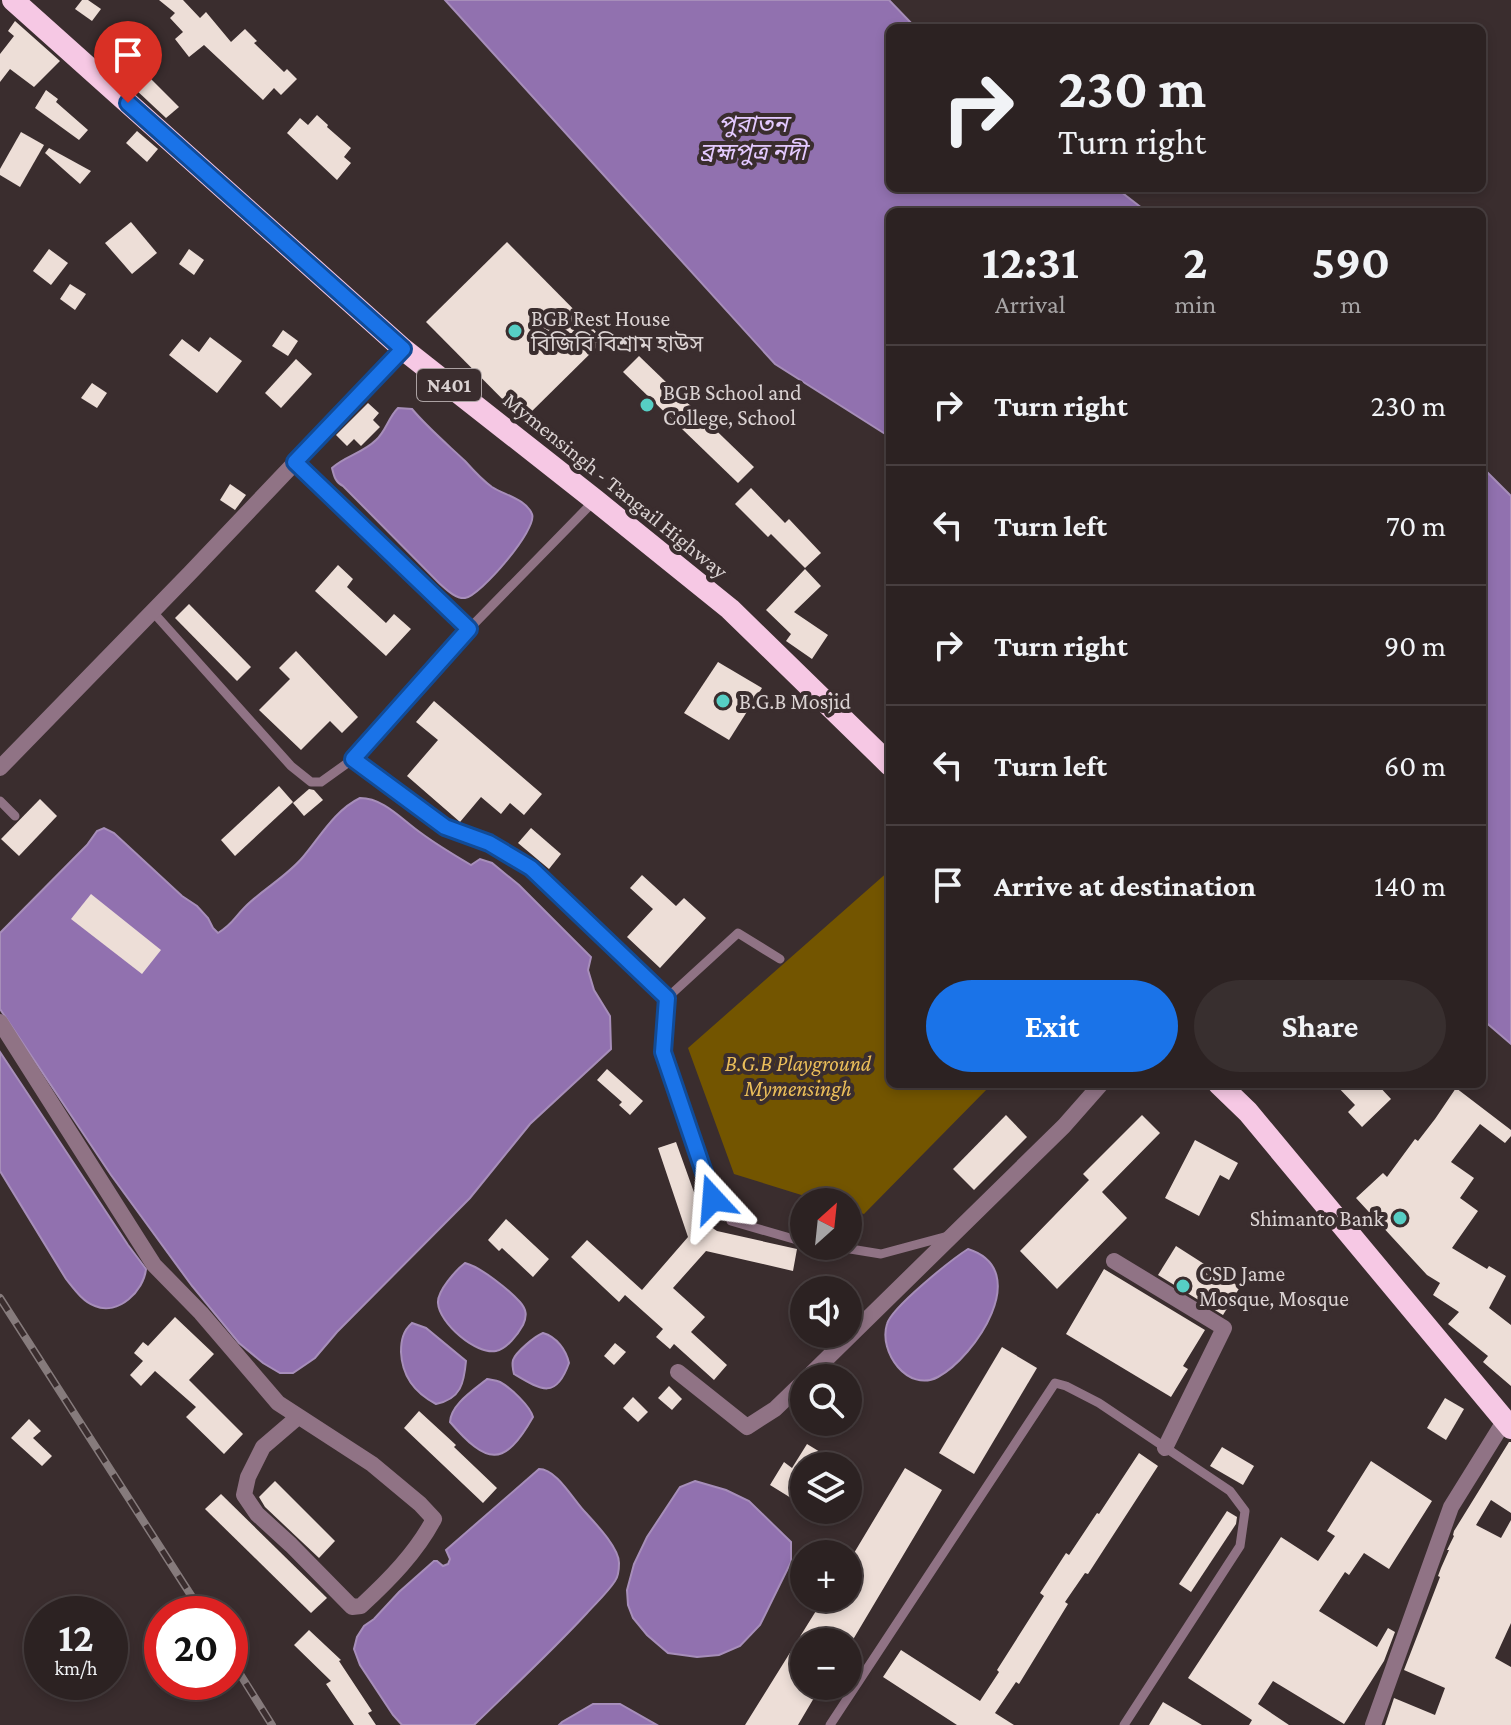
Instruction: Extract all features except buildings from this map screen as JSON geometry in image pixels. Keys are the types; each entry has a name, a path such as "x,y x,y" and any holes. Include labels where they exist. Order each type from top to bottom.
{"highway":[{"name":"Mymensingh - Tangail Highway","path":"13,0 403,349 730,609 886,761"},
{"path":"1223,1088 1248,1112 1508,1424"}],"street":[{"path":"0,768 403,349"},
{"path":"0,1022 154,1265 201,1313 278,1403 372,1464 434,1519 404,1563 361,1606 352,1607 338,1594 257,1514 244,1495 248,1477 263,1447 298,1417"},
{"path":"821,1364 1064,1126 1097,1088"},
{"path":"1114,1261 1224,1328 1165,1448"},
{"path":"678,1372 747,1427 775,1409 790,1394"},
{"path":"1373,1725 1451,1507 1508,1424"}],"lane":[{"path":"295,462 469,629"},
{"path":"152,611 291,766 311,782 321,782 353,759 469,629 595,500"},
{"path":"353,759 445,827 489,843 531,868 667,998"},
{"path":"0,801 15,816"},
{"path":"713,1199 663,1052 667,998 738,933 780,959"},
{"path":"731,1221 790,1238"},
{"path":"862,1251 881,1254 955,1234"},
{"path":"830,1725 1055,1383 1099,1403 1230,1491 1245,1511 1240,1546 1124,1725"}],"green space":[{"name":"B.G.B Playground Mymensingh","path":"886,874 886,1088 988,1088 864,1214 862,1188 790,1188 790,1191 734,1174 688,1048"}],"water":[{"name":"পুরাতন ব্রহ্মপুত্র নদী","path":"445,0 889,0 912,24 886,24 886,192 1121,192 1142,208 886,208 886,434 775,364"},
{"path":"398,408 412,409 485,481 520,501 532,514 526,533 506,561 483,586 465,598 454,595 439,583 334,476 332,468 376,440"},
{"path":"1486,471 1511,496 1511,1044 1486,1022"},
{"path":"360,798 385,806 433,842 471,865 480,859 492,863 519,885 591,957 588,970 594,990 610,1016 611,1049 530,1124 470,1198 315,1358 293,1373 280,1373 239,1343 192,1286 111,1175 0,1009 0,933 87,845 97,831 104,828 114,833 197,906 218,933 296,864 335,817"},
{"path":"0,1052 146,1269 135,1293 121,1304 104,1308 91,1304 79,1295 0,1171"},
{"path":"968,1249 987,1260 996,1275 997,1293 992,1313 968,1352 953,1367 927,1380 906,1375 891,1357 885,1335 887,1324 910,1296"},
{"path":"465,1263 494,1280 524,1308 526,1316 523,1325 512,1341 500,1350 488,1351 469,1343 452,1328 440,1311 438,1303 444,1287"},
{"path":"412,1323 426,1328 466,1361 460,1389 444,1402 436,1404 429,1400 407,1377 401,1344"},
{"path":"543,1333 560,1345 569,1363 559,1383 547,1388 514,1374 513,1365 513,1360 522,1349"},
{"path":"487,1379 509,1388 533,1417 513,1445 494,1455 474,1447 450,1422 459,1403"},
{"path":"539,1469 558,1479 611,1543 619,1563 616,1579 560,1642 474,1725 402,1725 360,1665 354,1649 357,1637 364,1626 434,1561 443,1566 448,1564 450,1559 446,1550"},
{"path":"695,1481 749,1501 790,1541 790,1564 760,1625 740,1646 719,1655 697,1657 668,1653 647,1635 633,1618 628,1605 627,1590 634,1564 647,1537 680,1487"},
{"path":"593,1704 620,1704 657,1725 559,1725"}],"railway":[{"path":"0,1298 191,1596"},
{"path":"248,1687 272,1725"}],"place":[{"name":"BGB Rest House বিজিবি বিশ্রাম হাউস","path":"515,331"},
{"name":"BGB School and College, School","path":"647,405"},
{"name":"B.G.B Mosjid","path":"723,701"},
{"name":"Shimanto Bank","path":"1400,1218"},
{"name":"CSD Jame Mosque, Mosque","path":"1183,1286"}],"route":[{"path":"128,103 403,349 295,462 469,629 353,759 445,827 489,843 531,868 667,998 663,1052 713,1199"}]}
